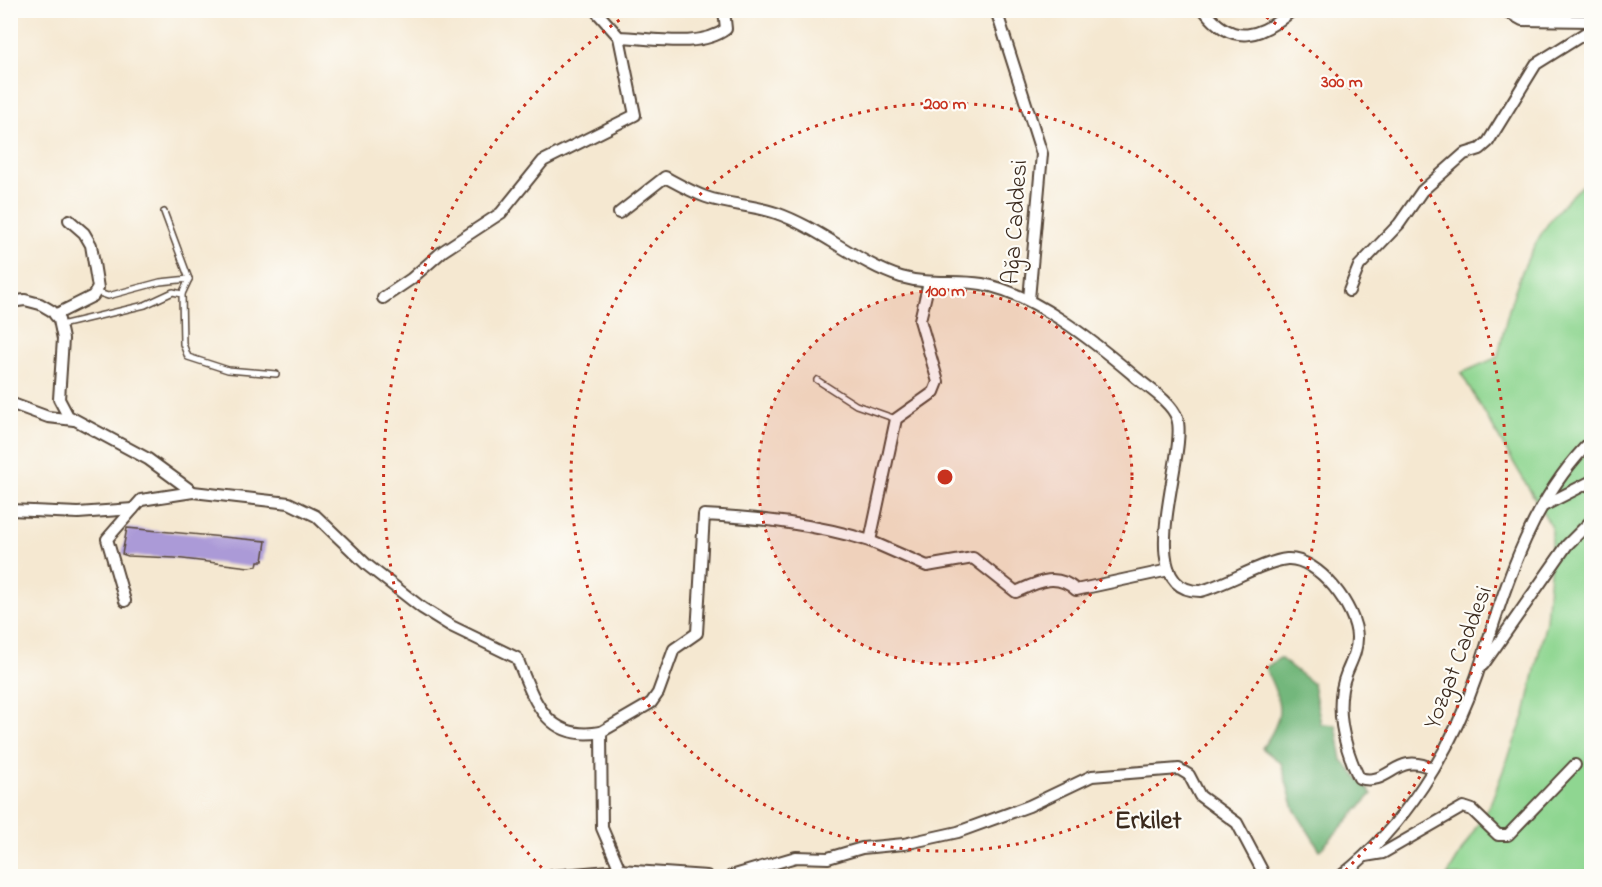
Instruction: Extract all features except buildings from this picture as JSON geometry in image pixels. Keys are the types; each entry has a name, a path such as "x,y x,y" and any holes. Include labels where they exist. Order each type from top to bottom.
{"street":[{"path":"383,298 411,279 443,251 501,213 543,161 635,116 619,37 595,10"},
{"path":"619,37 708,39 726,29 724,10"},
{"name":"Ağa Caddesi","path":"996,10 1042,154 1029,300"},
{"path":"1204,10 1222,28 1245,36 1262,31 1293,10"},
{"path":"1504,10 1522,20 1592,21"},
{"path":"1349,291 1359,266 1399,224 1422,191 1464,154 1483,148 1488,142 1536,64 1592,29"},
{"path":"618,213 665,177 706,197 777,213 888,272 929,282 984,285 1029,300 1112,357 1175,414 1179,432 1165,522 1169,570 1181,587 1201,591 1281,561 1299,561 1312,568 1345,601 1356,627 1357,646 1347,673 1341,705 1344,738 1359,778 1379,779 1393,768 1404,764 1418,764 1433,769"},
{"path":"58,320 89,299 96,292 98,283 91,245 84,233 69,220"},
{"path":"870,541 896,419 934,392 938,382 920,320 929,282"},
{"path":"10,302 33,301 46,307 58,320 63,339 59,399 64,412 74,420 148,459 193,492"},
{"path":"10,403 48,417 74,420"},
{"name":"Yozgat Caddesi","path":"1341,876 1364,856 1398,819 1433,769 1456,726 1477,675 1500,600 1543,506 1561,476 1592,440"},
{"path":"1543,506 1592,481"},
{"path":"125,601 107,539 141,500 193,492 289,503 316,516 367,565 423,608 451,626 517,658 533,699 549,721 574,733 601,732 651,703 658,693 674,650 697,633 704,515 745,517 825,527 870,541 927,566 973,558 1016,592 1045,580 1065,582 1076,590 1169,570"},
{"path":"10,510 78,513 133,509"},
{"path":"1477,675 1560,554 1592,520"},
{"path":"601,732 602,828 620,870"},
{"path":"1364,856 1383,852 1463,807 1472,810 1495,833 1508,835 1575,765"},
{"path":"731,876 796,857 839,856 862,848 904,844 958,832 1029,806 1092,776 1179,770 1189,775 1204,800 1237,823 1265,876"},
{"path":"552,876 620,870 706,876"}],"lane":[{"path":"164,212 189,279 182,294 183,344 188,357 228,370 276,374"},
{"path":"96,292 108,296 160,282 189,279"},
{"path":"58,320 145,305 173,292 182,294"},
{"path":"818,380 856,405 896,419"}],"green space":[{"path":"1591,178 1591,876 1447,876 1491,802 1525,714 1546,621 1551,558 1551,526 1461,373 1498,357 1510,306 1528,258 1554,215"},
{"path":"1280,658 1313,684 1321,724 1336,725 1342,760 1372,794 1320,850 1294,809 1281,763 1262,748 1275,727 1279,709 1275,691 1265,668"}],"district":[{"name":"Erkilet","path":"1148,819"}]}
